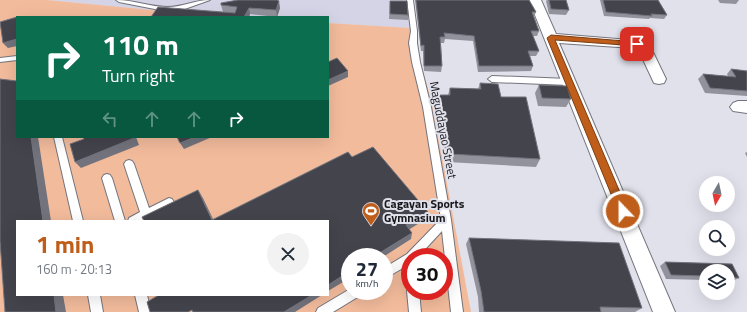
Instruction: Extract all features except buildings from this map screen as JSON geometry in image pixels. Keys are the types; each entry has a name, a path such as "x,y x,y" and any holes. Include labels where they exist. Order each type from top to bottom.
{"street":[{"path":"535,0 664,312"},
{"path":"551,38 637,44 646,52 659,79"}],"lane":[{"path":"119,0 165,9 179,9 207,0"},
{"name":"Maguddayao Street","path":"410,0 414,25 413,44 427,107 446,220 457,312"},
{"path":"0,60 16,58"},
{"path":"492,79 569,82"},
{"path":"58,138 78,220"},
{"path":"129,164 146,214"},
{"path":"107,178 120,220"},
{"path":"135,220 169,202"},
{"path":"419,248 446,220"},
{"path":"94,296 97,312"},
{"path":"141,296 145,312"},
{"path":"322,312 342,300"},
{"path":"414,300 415,312"}],"shaded area":[{"path":"0,0 47,0 215,16 16,16 16,138 329,138 329,23 411,28 432,103 471,312 0,312"},
{"path":"47,0 403,0 404,6 411,6 411,28 329,23 329,16 215,16"}],"place":[{"name":"Cagayan Sports Gymnasium","path":"371,226"}],"route":[{"path":"623,211 551,38 637,44"}]}
